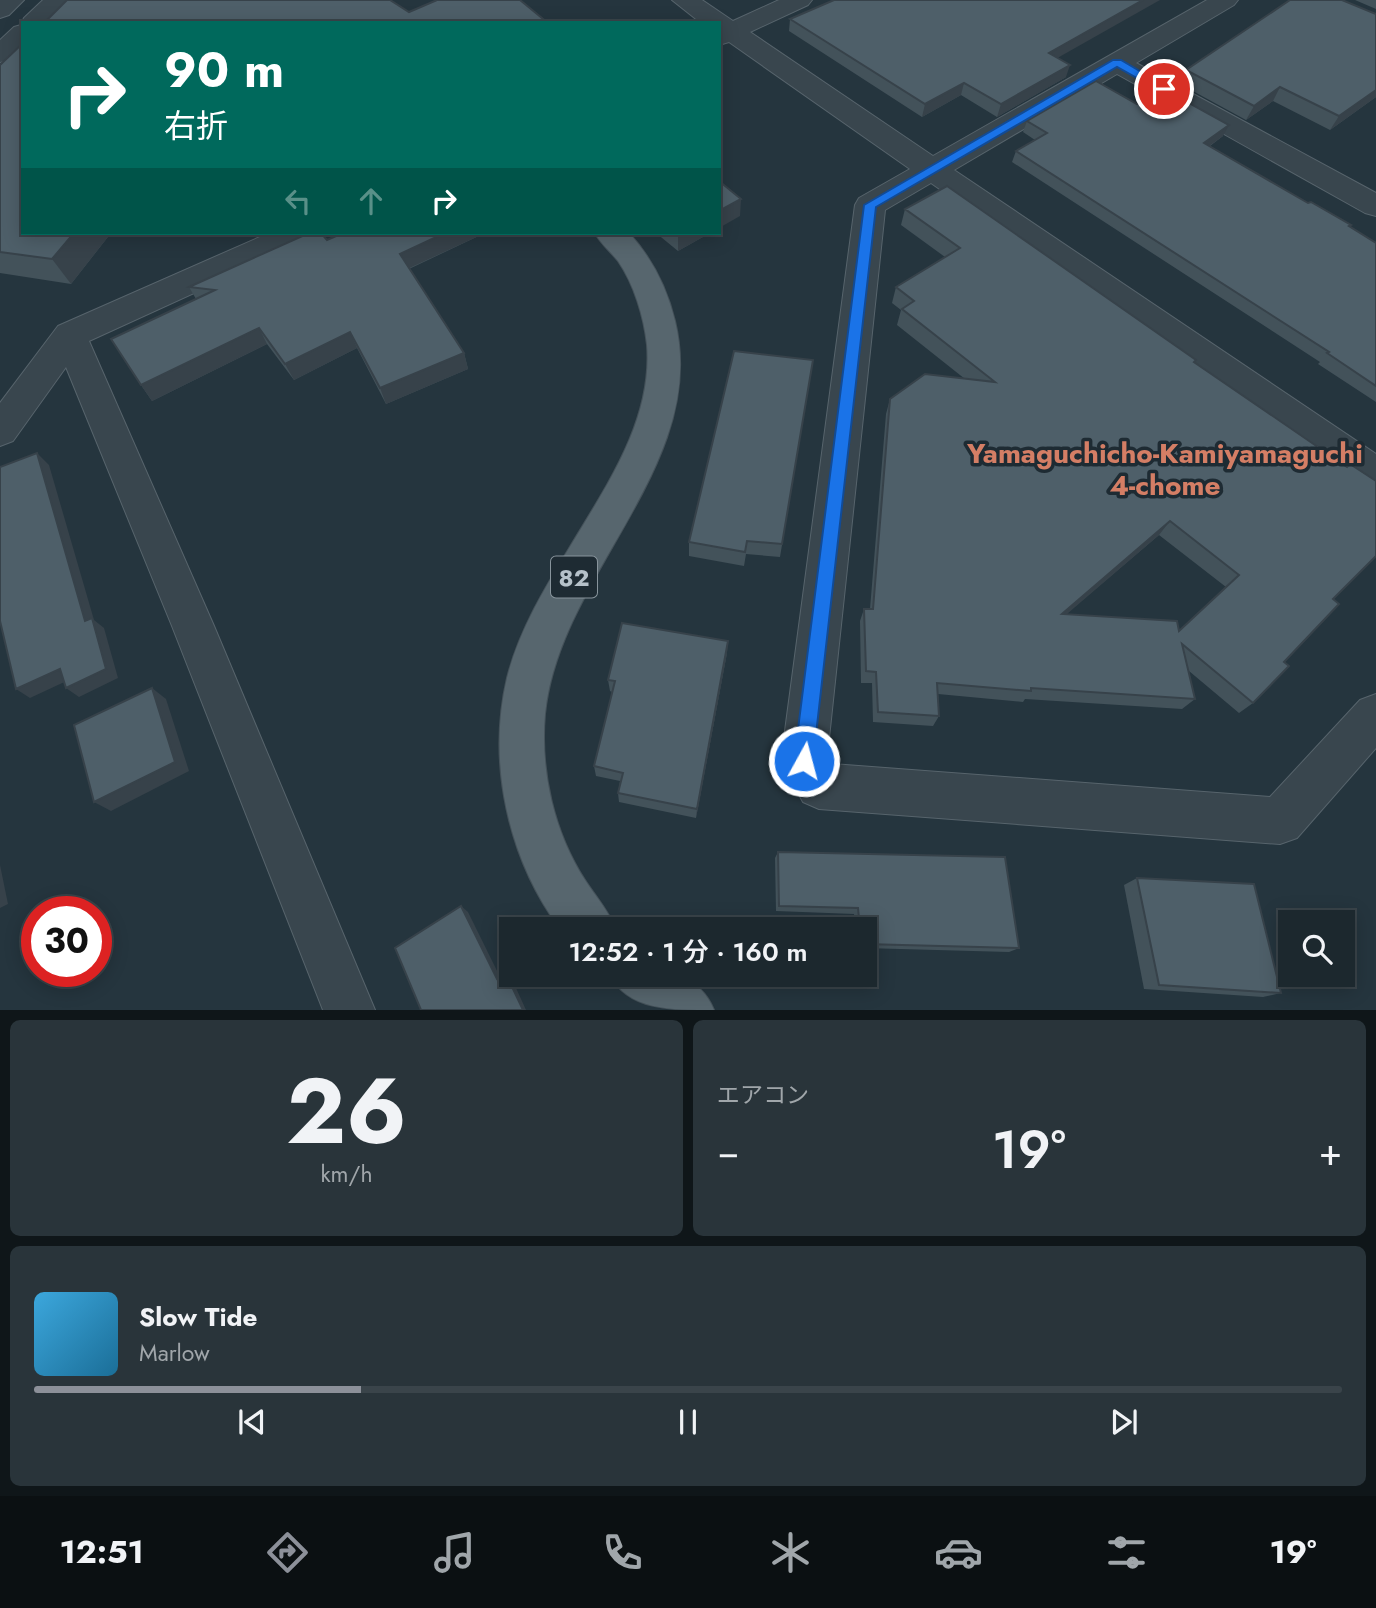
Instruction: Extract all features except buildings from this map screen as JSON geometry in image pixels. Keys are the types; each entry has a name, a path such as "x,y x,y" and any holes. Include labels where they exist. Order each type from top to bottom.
{"main road":[{"name":"82","path":"580,917 554,877 538,839 526,791 521,745 527,688 540,642 559,601 616,508 639,463 655,418 663,377 663,342 659,315 636,262 612,235"},
{"path":"650,987 688,1010"}],"street":[{"path":"0,10 11,0"},
{"path":"35,21 57,0"},
{"path":"685,0 713,21"},
{"path":"722,28 799,0"},
{"path":"1225,0 870,205 804,761 819,786 1280,821 1376,715"},
{"path":"722,28 1376,474"},
{"path":"0,54 21,34"},
{"path":"1117,63 1376,206"},
{"path":"0,430 70,335 293,235"},
{"path":"70,335 188,613 349,1010"}],"district":[{"name":"Yamaguchicho-Kamiyamaguchi 4-chome","path":"1165,469"}],"route":[{"path":"804,761 870,205 1117,63 1164,89"}]}
